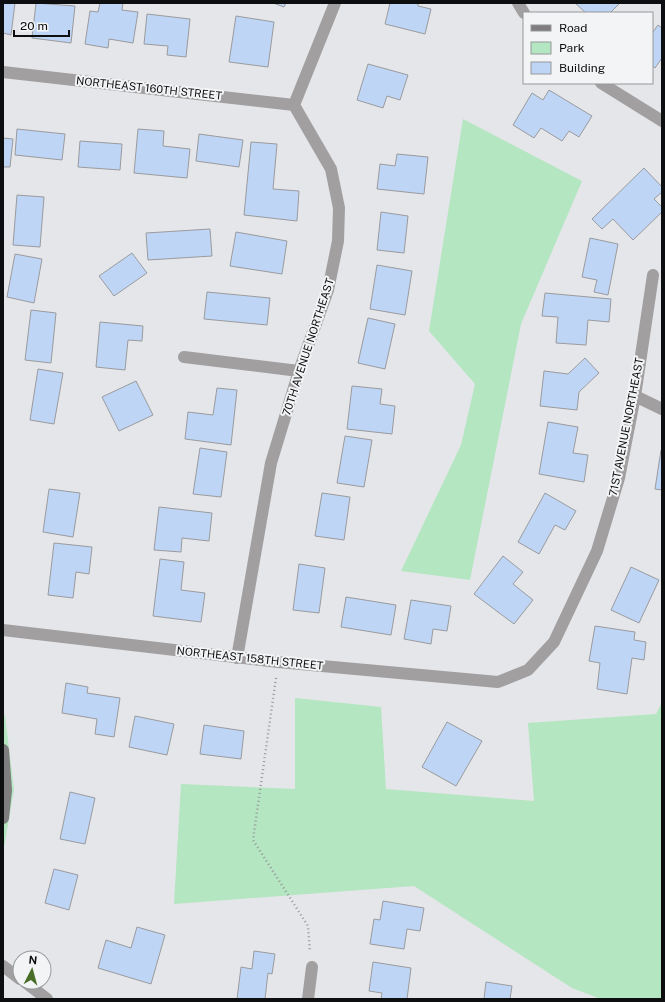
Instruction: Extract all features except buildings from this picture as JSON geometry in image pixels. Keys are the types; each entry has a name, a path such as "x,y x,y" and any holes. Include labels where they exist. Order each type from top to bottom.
{"main road":[{"path":"3,750 6,790 3,818"}],"street":[{"path":"294,105 335,3"},
{"path":"518,3 523,12"},
{"name":"NORTHEAST 160TH STREET","path":"3,72 294,105"},
{"path":"603,84 662,121"},
{"name":"70TH AVENUE NORTHEAST","path":"237,658 271,463 299,371 328,290 338,241 340,208 331,169 294,105"},
{"name":"71ST AVENUE NORTHEAST","path":"498,682 528,670 554,642 596,551 619,478 635,396 653,275"},
{"path":"184,356 299,371"},
{"path":"635,396 662,409"},
{"name":"NORTHEAST 158TH STREET","path":"3,630 237,658 498,682"},
{"path":"3,966 12,973"},
{"path":"308,999 312,966"},
{"path":"35,990 47,999"}],"path":[{"path":"276,678 253,840 308,926 312,966"}],"green space":[{"path":"463,119 582,181 521,324 470,580 401,571 461,445 475,384 429,331"},
{"path":"295,698 381,707 386,789 534,801 528,723 656,714 662,702 662,999 601,999 572,988 414,886 174,904 181,784 295,789"},
{"path":"5,715 14,790 3,853 3,718"}]}
